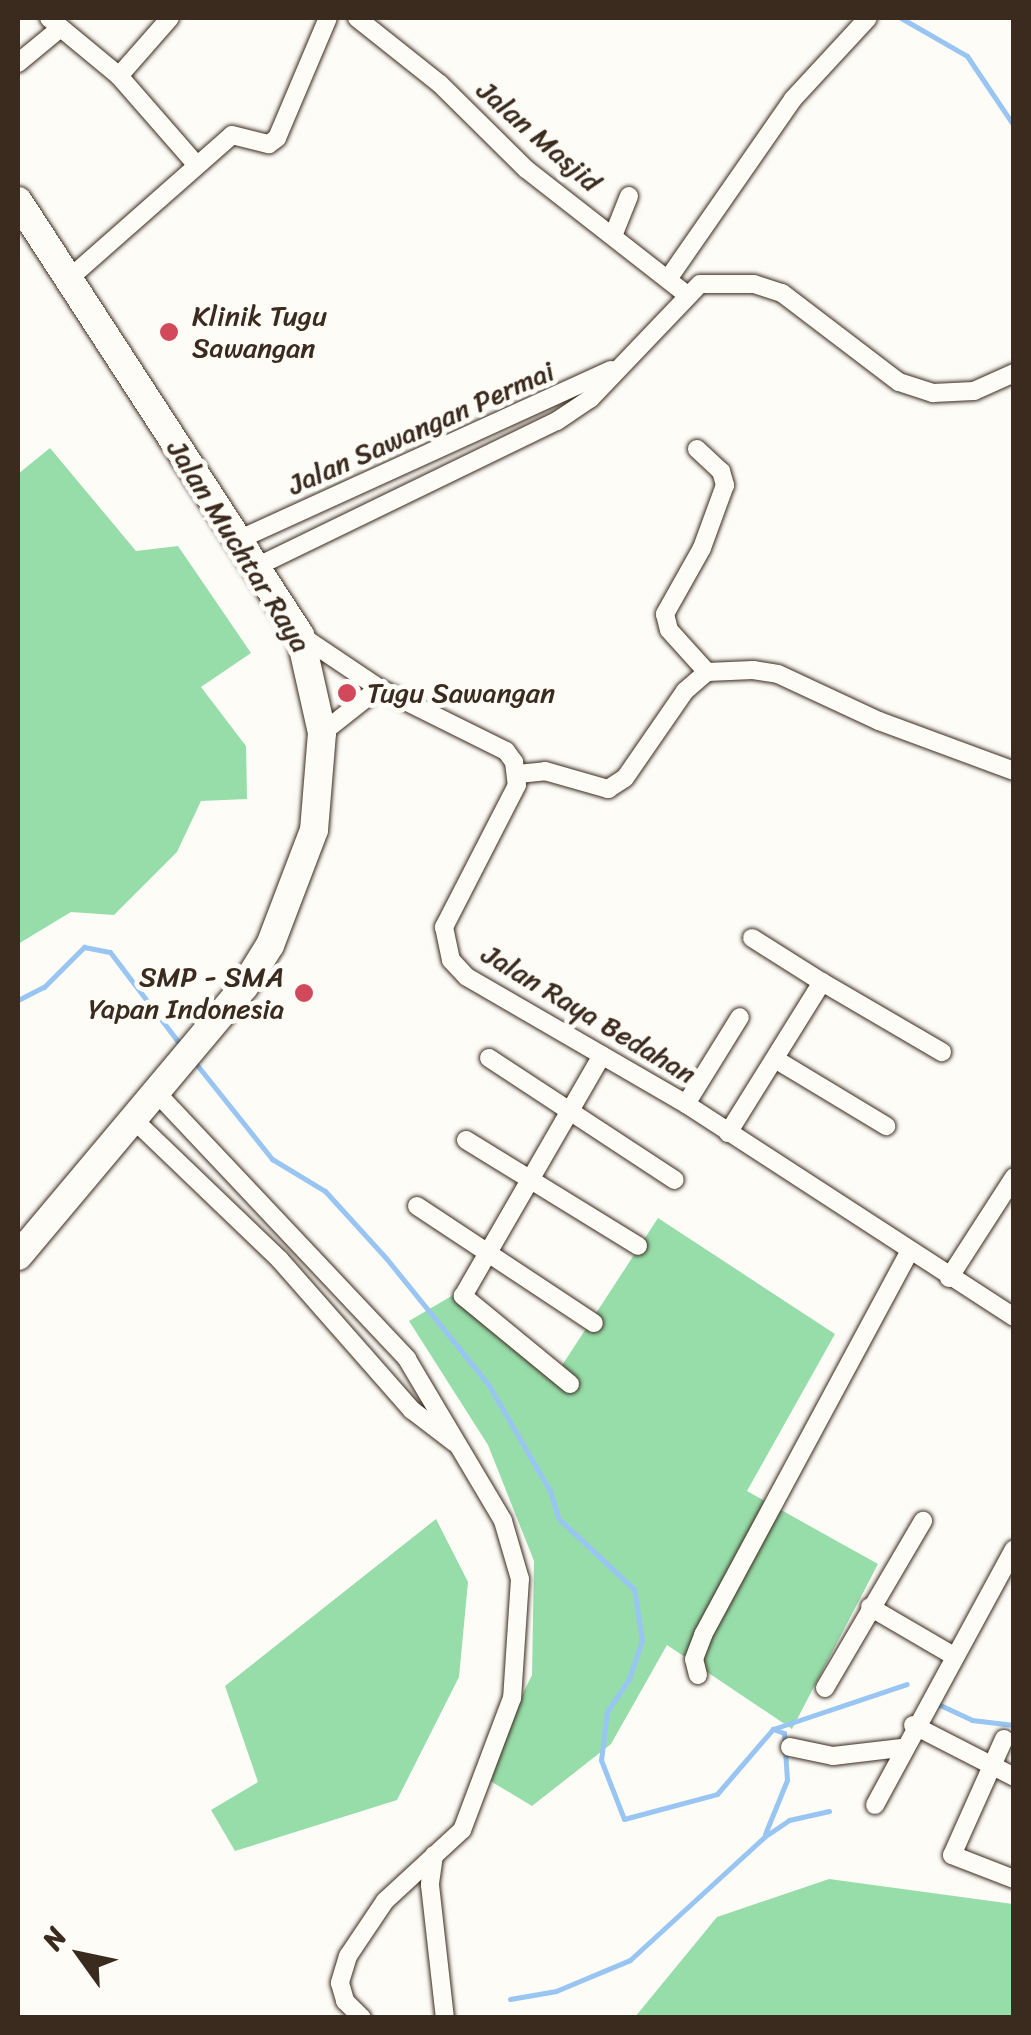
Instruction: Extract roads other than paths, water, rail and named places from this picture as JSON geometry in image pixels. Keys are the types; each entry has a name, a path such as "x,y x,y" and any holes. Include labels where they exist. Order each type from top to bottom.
{"highway":[{"name":"Jalan Muchtar Raya","path":"18,201 72,276 300,635 322,733 314,830 294,894 244,988 130,1116 18,1256"}],"street":[{"path":"118,76 170,18"},
{"path":"72,276 194,162 232,135 270,144 278,138 328,18"},
{"name":"Jalan Masjid","path":"357,18 440,84 526,168 686,294"},
{"path":"668,280 780,116 868,18"},
{"path":"18,63 54,24 118,76 194,162"},
{"path":"613,236 630,196"},
{"path":"686,294 718,281 782,293 899,382 933,394 974,390 1014,372"},
{"name":"Jalan Sawangan Permai","path":"258,566 399,498 570,402 624,362 686,294"},
{"name":"Jalan Sawangan Permai","path":"238,540 387,470 570,402"},
{"path":"697,449 726,486 702,548 665,614 669,630 706,672"},
{"path":"387,470 399,498"},
{"path":"300,635 379,688 506,750 518,774 545,771 608,789 625,778 686,691 706,672 778,674 879,721 1014,771"},
{"path":"322,733 379,688"},
{"name":"Jalan Raya Bedahan","path":"518,774 444,928 445,946 467,977 686,1104 909,1253 1014,1317"},
{"path":"752,938 942,1052"},
{"path":"728,1133 822,982"},
{"path":"686,1104 740,1017"},
{"path":"570,1384 464,1302 463,1292 530,1184 602,1054"},
{"path":"488,1058 675,1180"},
{"path":"775,1060 886,1126"},
{"path":"160,1081 407,1360 503,1521 520,1579 520,1655 512,1698 462,1830 385,1901 348,1956 340,1983 346,2002 362,2018"},
{"path":"130,1116 280,1260 412,1410 460,1446"},
{"path":"466,1140 530,1184 638,1246"},
{"path":"949,1278 1014,1177"},
{"path":"417,1206 594,1324"},
{"path":"698,1675 694,1659 703,1636 909,1253"},
{"path":"825,1688 923,1521"},
{"path":"874,1806 900,1748 1014,1549"},
{"path":"870,1606 952,1654"},
{"path":"913,1726 1014,1778"},
{"path":"1004,1739 988,1765 952,1855 1014,1879"},
{"path":"790,1747 833,1756 900,1748"},
{"path":"434,1855 430,1885 445,2018"}],"waterway":[{"path":"901,18 967,56 1014,126"},
{"path":"18,1000 44,987 84,947 110,952 183,1048"},
{"path":"193,1060 272,1159 325,1191 386,1258 488,1384 550,1491 558,1518 634,1589 642,1640 629,1679 607,1712 601,1760 624,1819 717,1794 773,1729 907,1684"},
{"path":"940,1705 972,1720 1014,1725"},
{"path":"765,1834 787,1780 784,1733 773,1729"},
{"path":"510,1999 556,1991 630,1960 764,1837 789,1820 829,1811"}],"place":[{"name":"Klinik Tugu Sawangan","path":"169,332"},
{"name":"Tugu Sawangan","path":"347,693"},
{"name":"SMP - SMA Yapan Indonesia","path":"304,993"}]}
